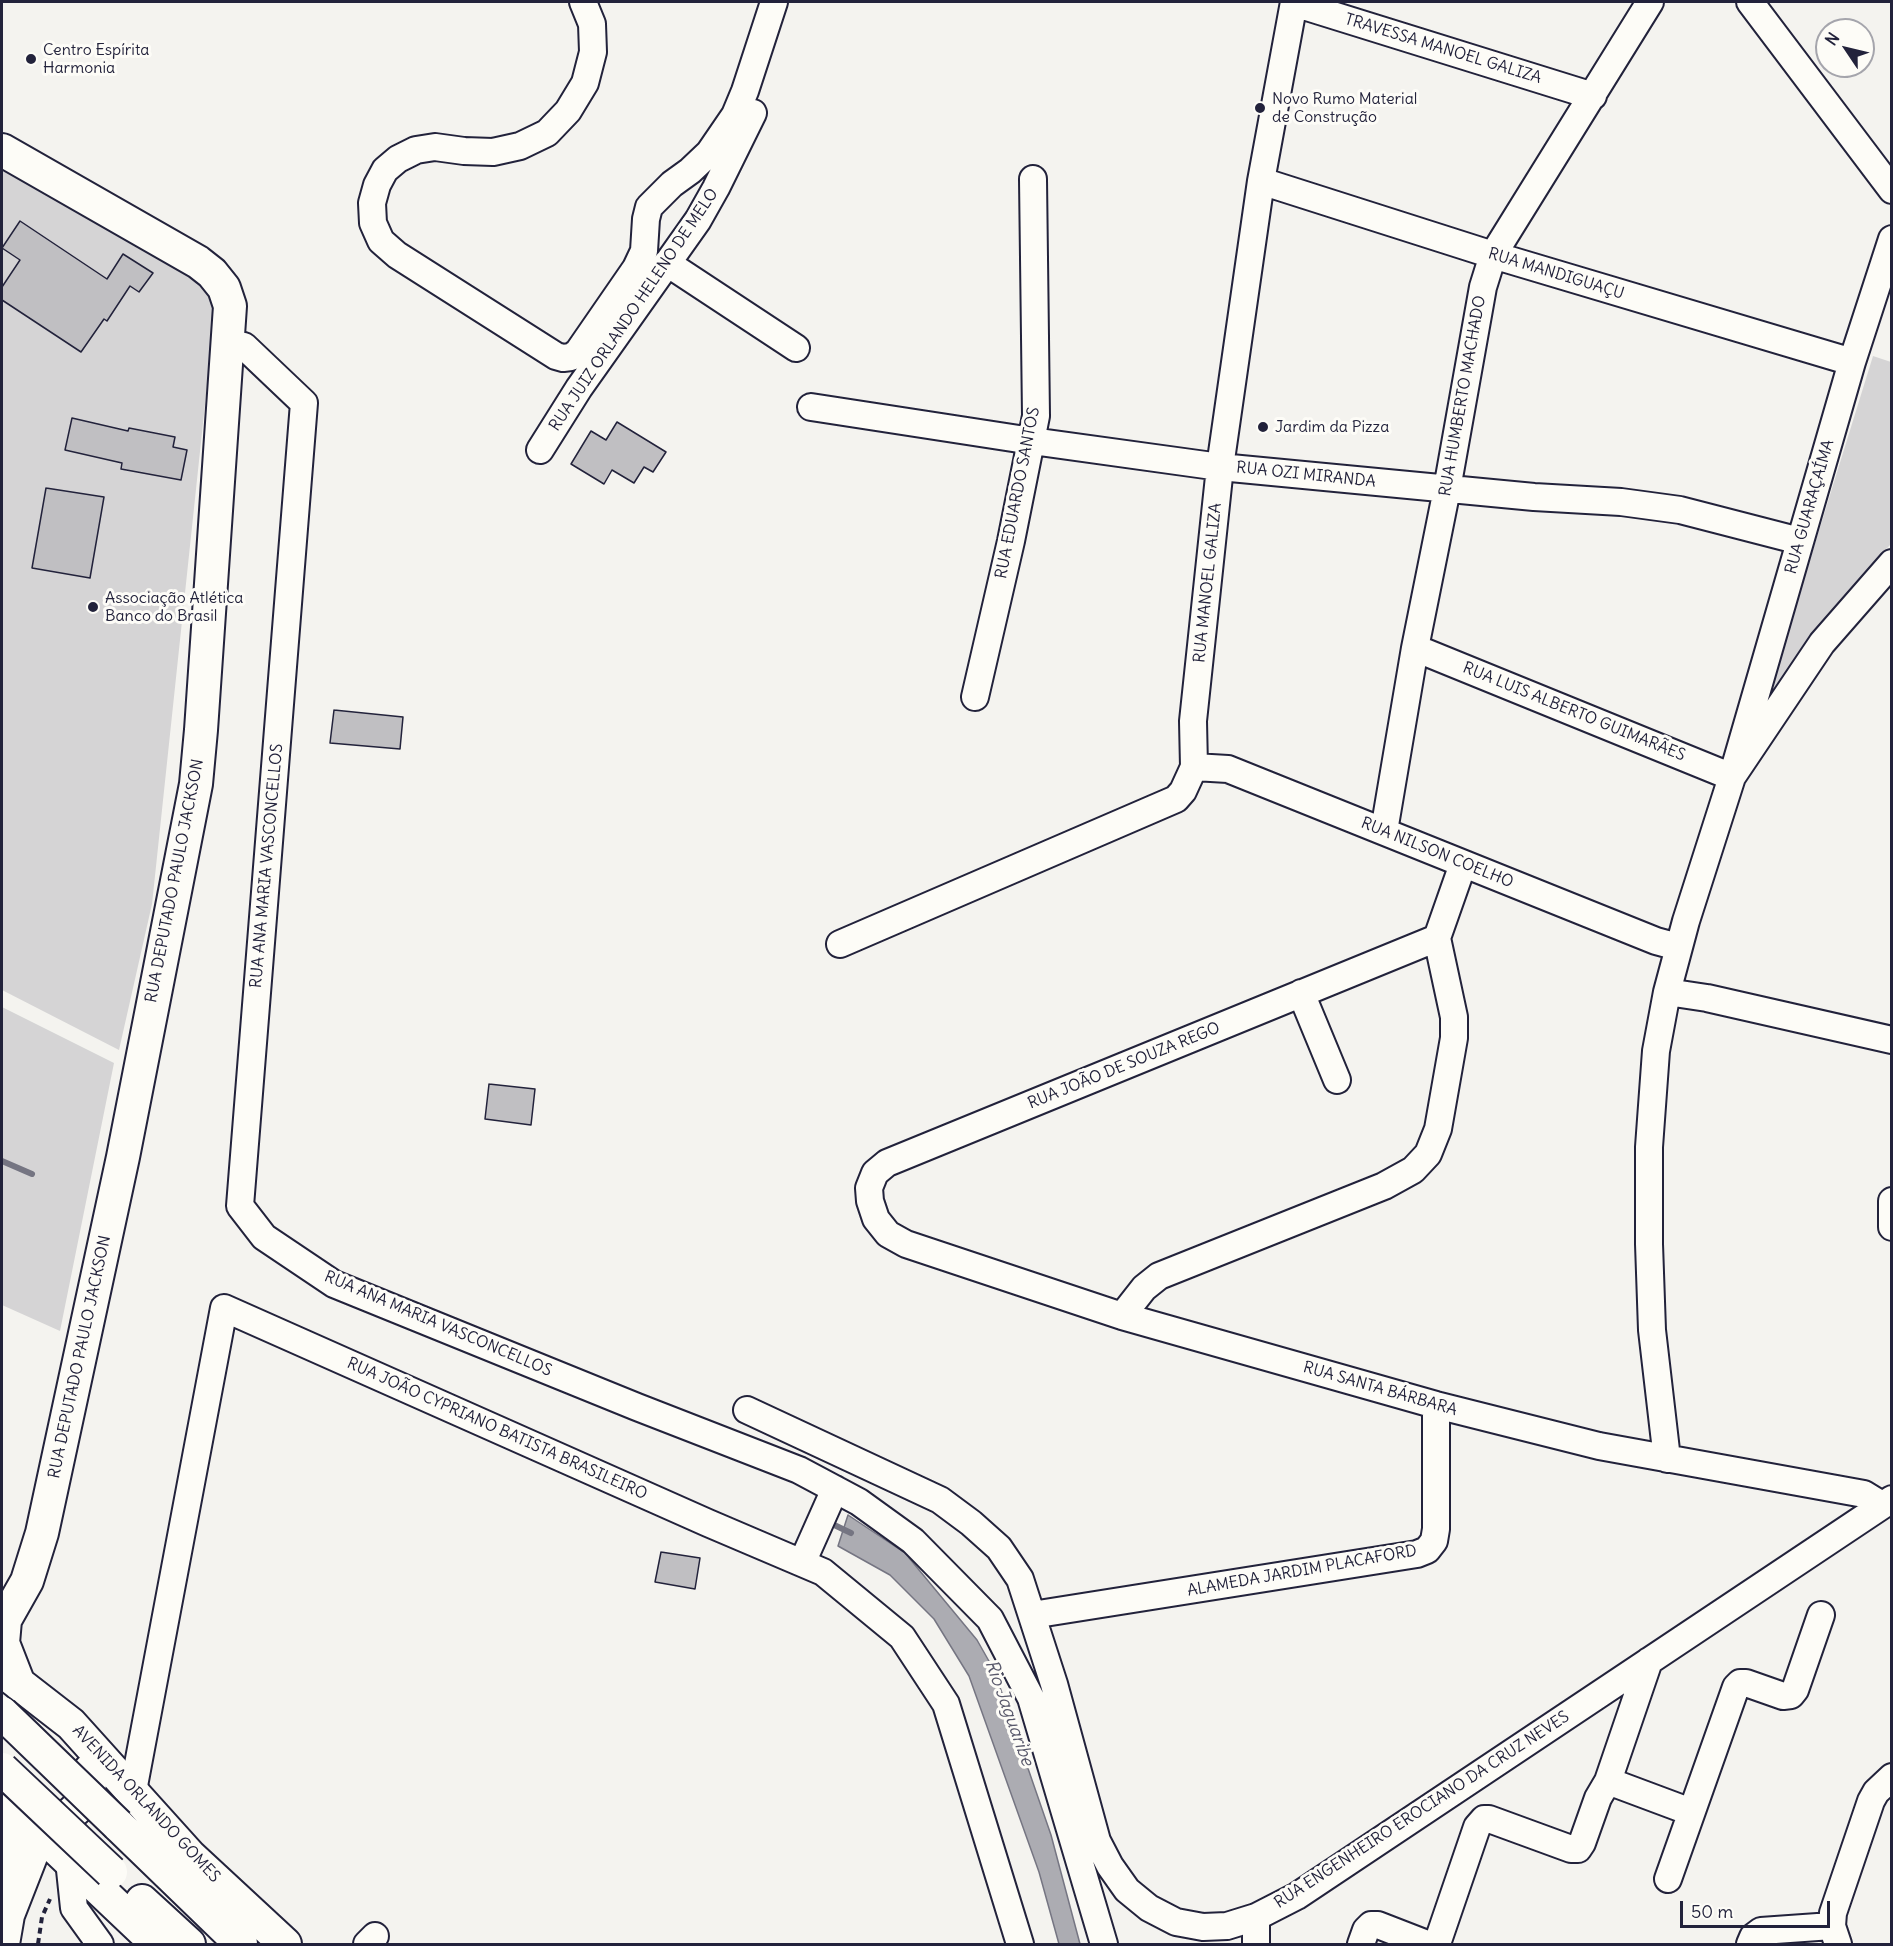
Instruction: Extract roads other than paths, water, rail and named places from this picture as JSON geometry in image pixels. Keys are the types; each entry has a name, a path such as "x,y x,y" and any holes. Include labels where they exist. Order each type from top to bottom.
{"main road":[{"name":"RUA DEPUTADO PAULO JACKSON","path":"2,150 198,262 212,273 224,288 230,306 236,344 196,784 123,1157 42,1533 27,1581 5,1620 3,1643 10,1677"},
{"name":"RUA DEPUTADO PAULO JACKSON","path":"2,1612 27,1581"},
{"path":"2,1599 27,1581"},
{"name":"AVENIDA ORLANDO GOMES","path":"10,1677 71,1724 190,1856 285,1944"},
{"name":"AVENIDA ORLANDO GOMES","path":"2,1713 241,1944"},
{"path":"5,1930 35,1846 44,1835 76,1809 90,1784 86,1754 71,1724"},
{"path":"2,1769 85,1875 189,1944"},
{"path":"2,1797 157,1944"},
{"path":"2,1797 6,1819 5,1930"},
{"path":"5,1930 39,1882 61,1870 85,1875"}],"street":[{"path":"583,2 592,24 593,52 585,83 568,111 547,133 520,146 493,152 435,147 416,150 398,159 385,170 377,185 372,203 373,223 381,241 397,255 556,356 563,358 571,357 578,352 636,268 644,251 649,207 709,153 735,115 774,2"},
{"name":"RUA JUIZ ORLANDO HELENO DE MELO","path":"540,450 579,388 698,220 716,188 751,118 790,2"},
{"name":"TRAVESSA MANOEL GALIZA","path":"1294,2 1593,96"},
{"name":"RUA MANOEL GALIZA","path":"840,944 1176,799 1183,791 1194,766 1193,722 1220,467 1262,181 1294,2"},
{"name":"RUA HUMBERTO MACHADO","path":"1384,831 1415,648 1447,489 1483,287 1493,255 1650,2"},
{"path":"1750,2 1892,190"},
{"name":"RUA EDUARDO SANTOS","path":"975,697 1036,416 1033,179"},
{"name":"RUA MANDIGUAÇU","path":"1262,181 1493,255 1852,362"},
{"name":"RUA GUARAÇAÍMA","path":"1732,777 1852,362 1892,239"},
{"path":"667,263 796,348"},
{"name":"RUA ANA MARIA VASCONCELLOS","path":"236,344 304,402 240,1206 264,1238 334,1284 799,1470 834,1492 859,1502 913,1541 990,1619 1031,1698 1086,1845 1104,1944"},
{"name":"RUA OZI MIRANDA","path":"811,407 1220,467 1447,489 1621,502 1680,510 1800,542"},
{"path":"1667,1460 1652,1330 1648,1244 1649,1147 1656,1051 1666,992 1732,777 1822,643 1892,563"},
{"name":"RUA LUIS ALBERTO GUIMARÃES","path":"1415,648 1732,777"},
{"name":"RUA NILSON COELHO","path":"1194,766 1228,769 1656,941 1678,947"},
{"path":"1122,1316 1144,1288 1159,1276 1384,1186 1413,1170 1428,1154 1438,1129 1454,1038 1454,1017 1437,938 1463,864"},
{"name":"RUA JOÃO DE SOUZA REGO","path":"888,1234 876,1219 870,1201 869,1188 875,1173 887,1163 1437,938"},
{"path":"1666,992 1707,998 1892,1040"},
{"path":"1301,993 1337,1080"},
{"path":"1892,1201 1892,1227"},
{"name":"RUA SANTA BÁRBARA","path":"888,1234 906,1244 1122,1316 1436,1405 1599,1446 1864,1494 1887,1502"},
{"name":"RUA JOÃO CYPRIANO BATISTA BRASILEIRO","path":"133,1791 224,1308 804,1560 823,1572 902,1637 946,1704 1020,1944"},
{"name":"ALAMEDA JARDIM PLACAFORD","path":"1032,1615 1417,1554 1427,1550 1434,1541 1436,1529 1436,1405"},
{"name":"RUA ENGENHEIRO EROCIANO DA CRUZ NEVES","path":"747,1410 940,1500 999,1548 1020,1579 1056,1690 1086,1845 1110,1866 1127,1890 1149,1908 1176,1922 1203,1927 1227,1926 1256,1917 1297,1896 1887,1502"},
{"path":"804,1560 834,1492"},
{"path":"1668,1879 1736,1687 1740,1683 1746,1683 1784,1696 1791,1695 1796,1690 1821,1615"},
{"path":"1361,1944 1366,1930 1371,1925 1378,1925 1427,1944 1434,1944 1439,1938 1480,1822 1484,1819 1490,1819 1571,1849 1578,1849 1598,1798 1608,1781 1649,1661"},
{"path":"1031,1698 1056,1690"},
{"path":"1750,1944 1753,1937 1761,1931 1835,1935 1833,1913 1871,1801 1876,1792 1892,1777"},
{"path":"1608,1781 1691,1812"},
{"path":"85,1875 74,1908 100,1944"},
{"path":"1256,1917 1256,1944"}],"waterway":[{"name":"Rio Jaguaribe","path":"2,1161 32,1174"},
{"name":"Rio Jaguaribe","path":"828,1522 851,1533"}],"place":[{"name":"Centro Espírita Harmonia","path":"31,59"},
{"name":"Novo Rumo Material de Construção","path":"1260,108"},
{"name":"Jardim da Pizza","path":"1263,427"},
{"name":"Associação Atlética Banco do Brasil","path":"93,607"}]}
